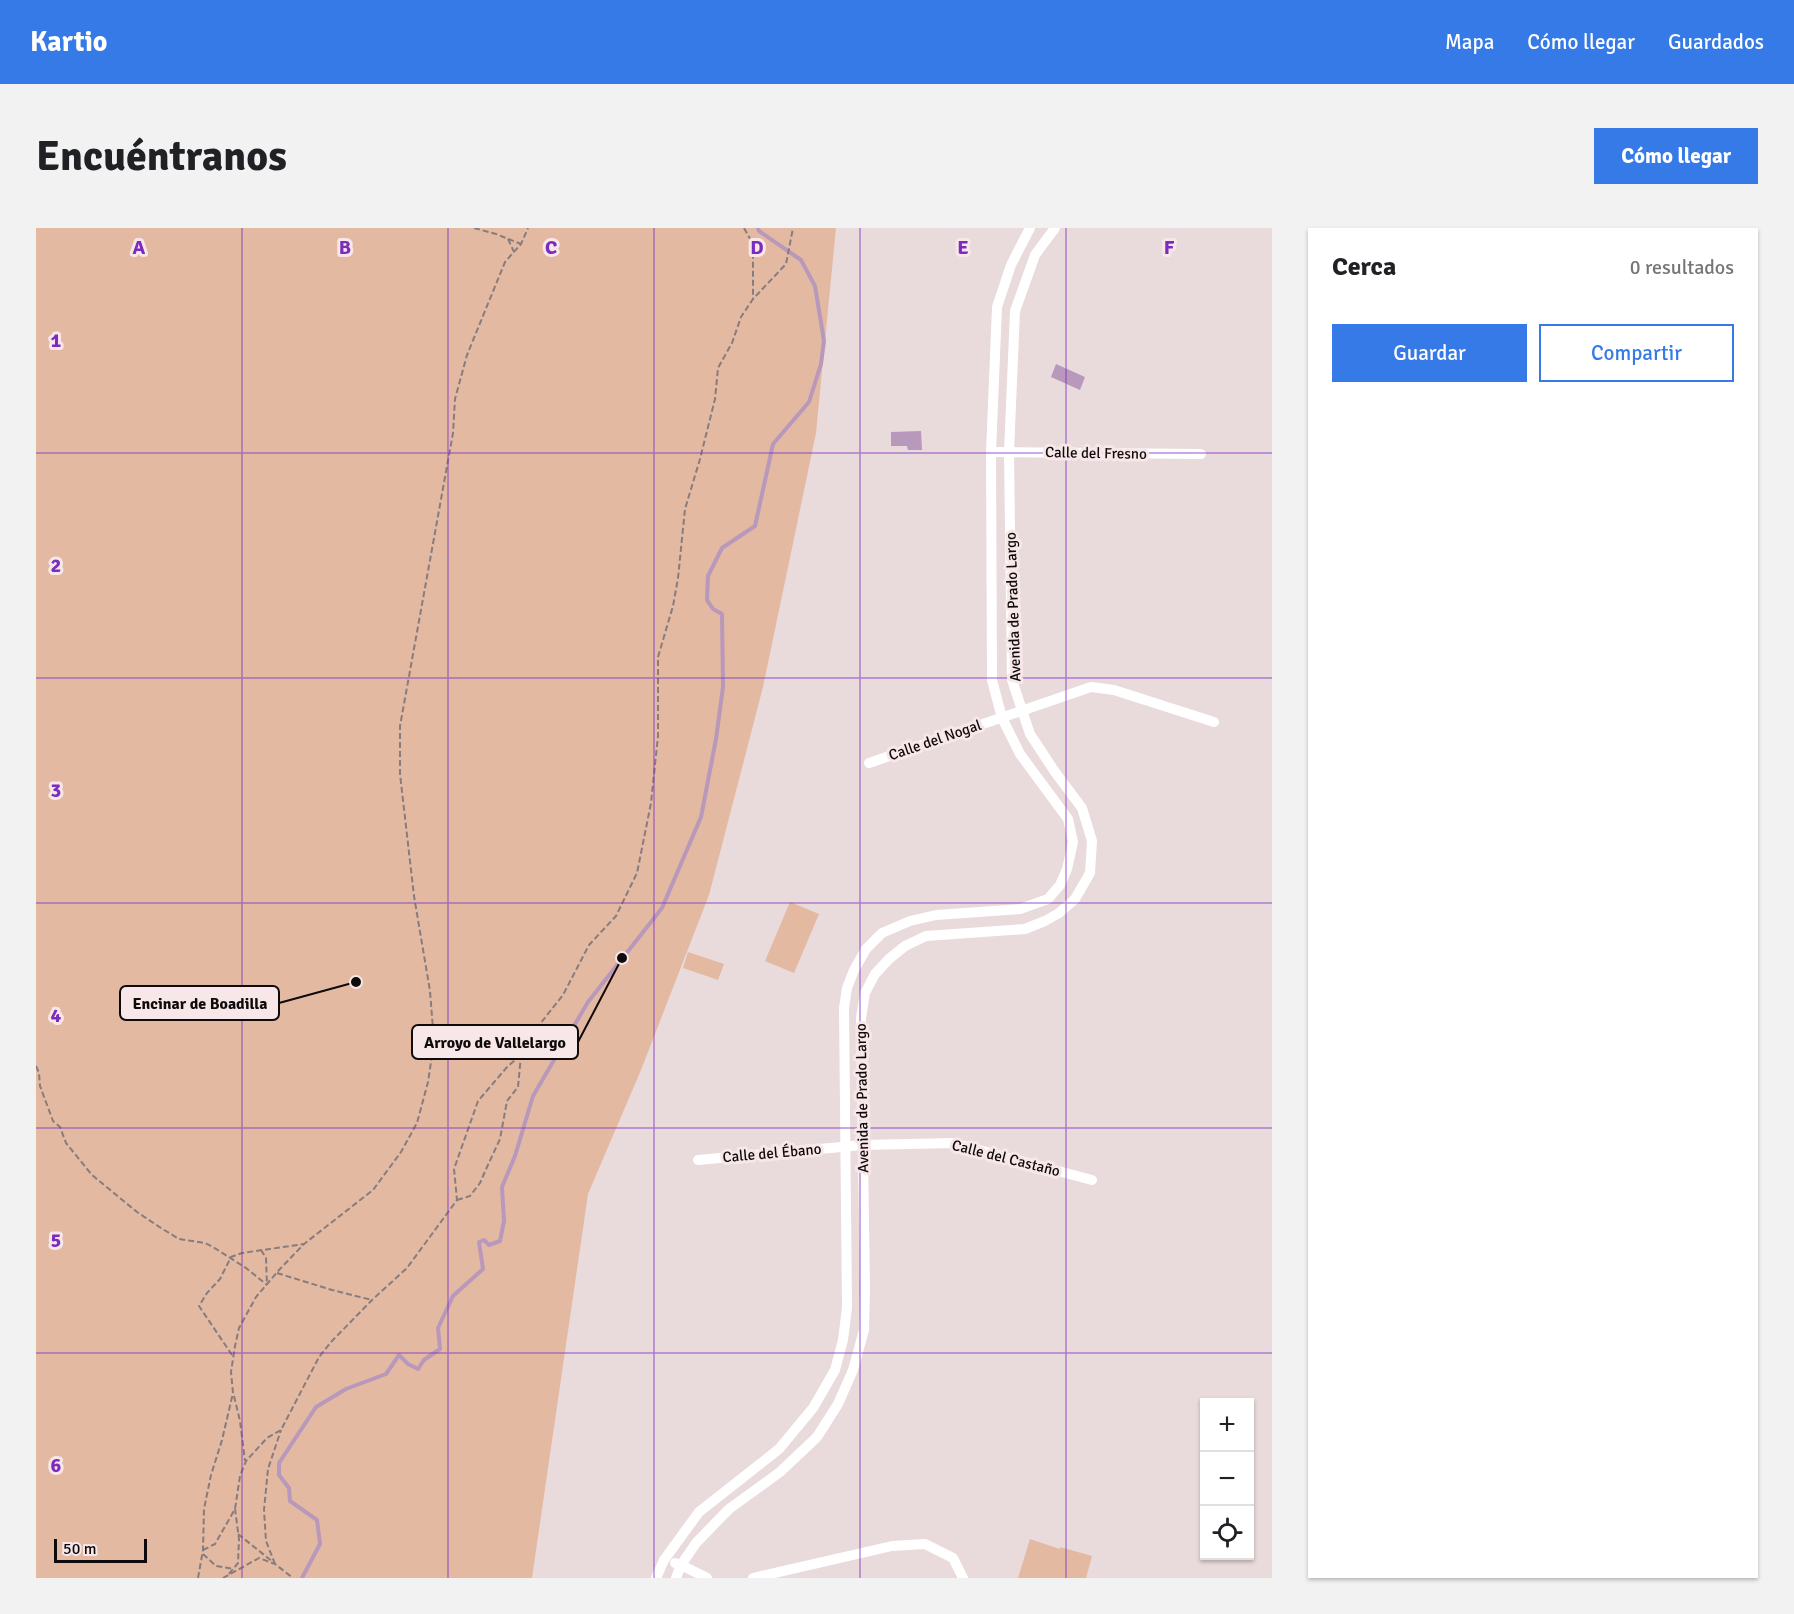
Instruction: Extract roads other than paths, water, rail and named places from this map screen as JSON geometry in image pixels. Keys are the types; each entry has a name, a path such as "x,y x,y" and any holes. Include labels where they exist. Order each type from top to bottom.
{"street":[{"name":"Avenida de Prado Largo","path":"656,1578 664,1560 699,1512 779,1449 813,1408 835,1370 843,1340 847,1307 844,1008 847,988 866,949 882,933 910,921 936,915 1020,909 1048,899 1060,885 1067,869 1073,842 1068,819 1020,754 1002,718 992,680 991,452 997,307 1011,265 1030,228"},
{"name":"Avenida de Prado Largo","path":"676,1578 681,1564 696,1543 729,1509 780,1472 817,1437 838,1404 853,1370 864,1330 865,1289 861,1018 866,993 875,974 904,946 926,936 1025,929 1045,921 1059,913 1075,899 1090,873 1092,842 1082,808 1030,734 1012,680 1009,452 1016,311 1035,255 1055,228"},
{"name":"Calle del Fresno","path":"991,452 1201,454"},
{"name":"Calle del Nogal","path":"869,763 1091,687 1114,690 1214,722"},
{"name":"Calle del Castaño","path":"847,1146 953,1143 1092,1179"},
{"name":"Calle del Ébano","path":"698,1160 847,1146"},
{"path":"753,1578 892,1546 925,1544 953,1558 963,1578"},
{"path":"664,1560 681,1564 707,1578"}],"waterway":[{"path":"302,1578 320,1544 317,1520 290,1501 289,1488 279,1475 279,1463 316,1407 346,1389 386,1374 399,1355 408,1364 418,1369 424,1360 440,1349 438,1328 453,1296 483,1269 479,1242 484,1240 489,1245 500,1241 504,1221 502,1187 515,1156 533,1096 588,1002 662,908 701,817 723,687 722,614 713,609 707,600 708,576 722,548 755,526 773,444 809,402 821,364 824,341 815,286 801,260 759,231 758,228"}],"place":[{"name":"Arroyo de Vallelargo","path":"622,958"},
{"name":"Encinar de Boadilla","path":"356,982"}]}
